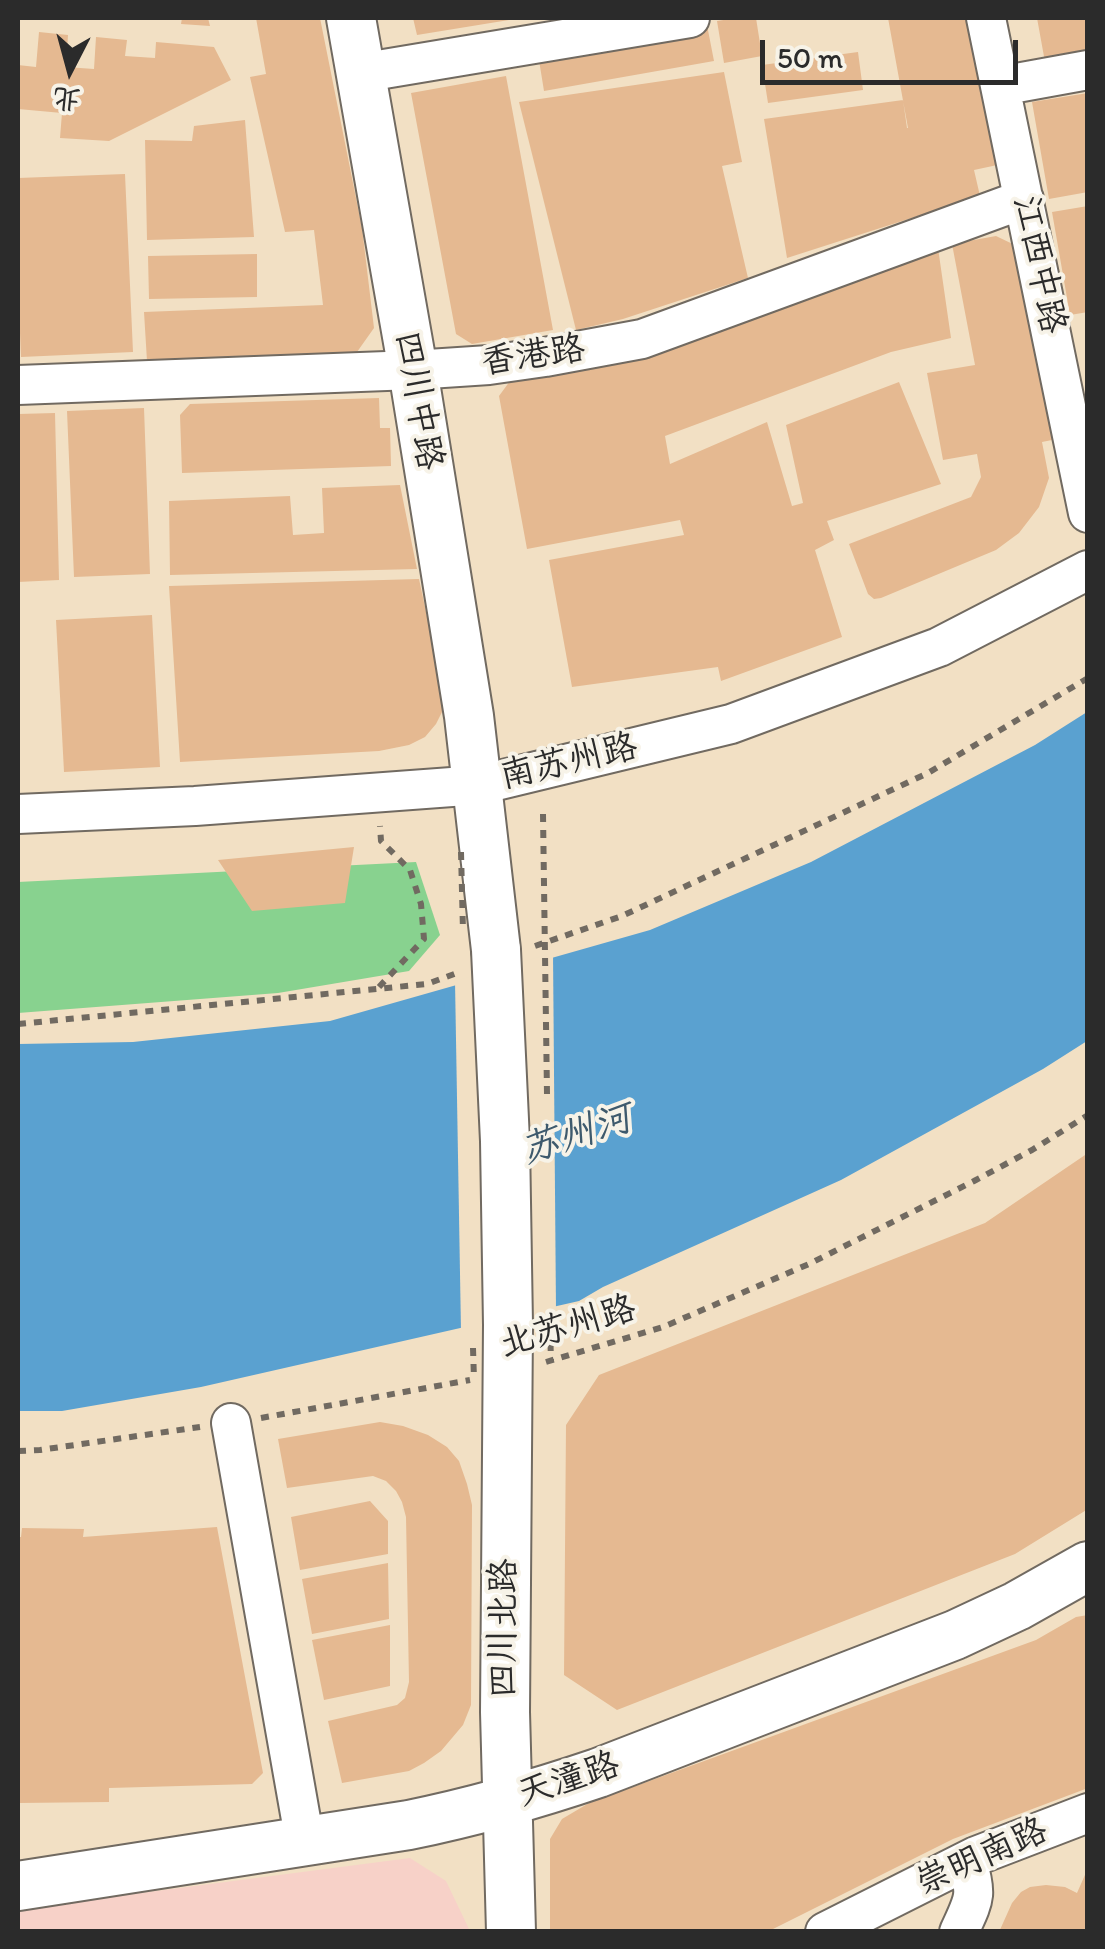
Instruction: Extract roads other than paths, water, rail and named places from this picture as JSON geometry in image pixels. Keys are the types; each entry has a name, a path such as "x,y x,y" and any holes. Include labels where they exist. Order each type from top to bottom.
{"main road":[{"name":"四川中路","path":"351,18 478,785"},
{"name":"四川北路","path":"478,785 497,956 505,1141 529,1323 504,1712 511,1932"},
{"name":"天潼路","path":"18,1886 408,1825 508,1802 598,1773 920,1650 1017,1606 1088,1566"}],"street":[{"path":"360,74 690,18"},
{"name":"江西中路","path":"986,18 1088,513"},
{"path":"1000,86 1088,70"},
{"name":"香港路","path":"18,386 489,365 642,339 1024,199"},
{"name":"南苏州路","path":"18,814 195,806 478,785 731,724 939,647 1088,570"},
{"path":"230,1423 304,1842"},
{"name":"崇明南路","path":"825,1932 967,1861 1088,1813"},
{"path":"958,1932 974,1900 975,1887 967,1861"}],"water":[{"name":"苏州河","path":"1087,712 1087,1041 841,1180 579,1301 201,1387 62,1411 18,1411 18,1044 133,1042 330,1021 650,930 811,862 1035,745"}]}
